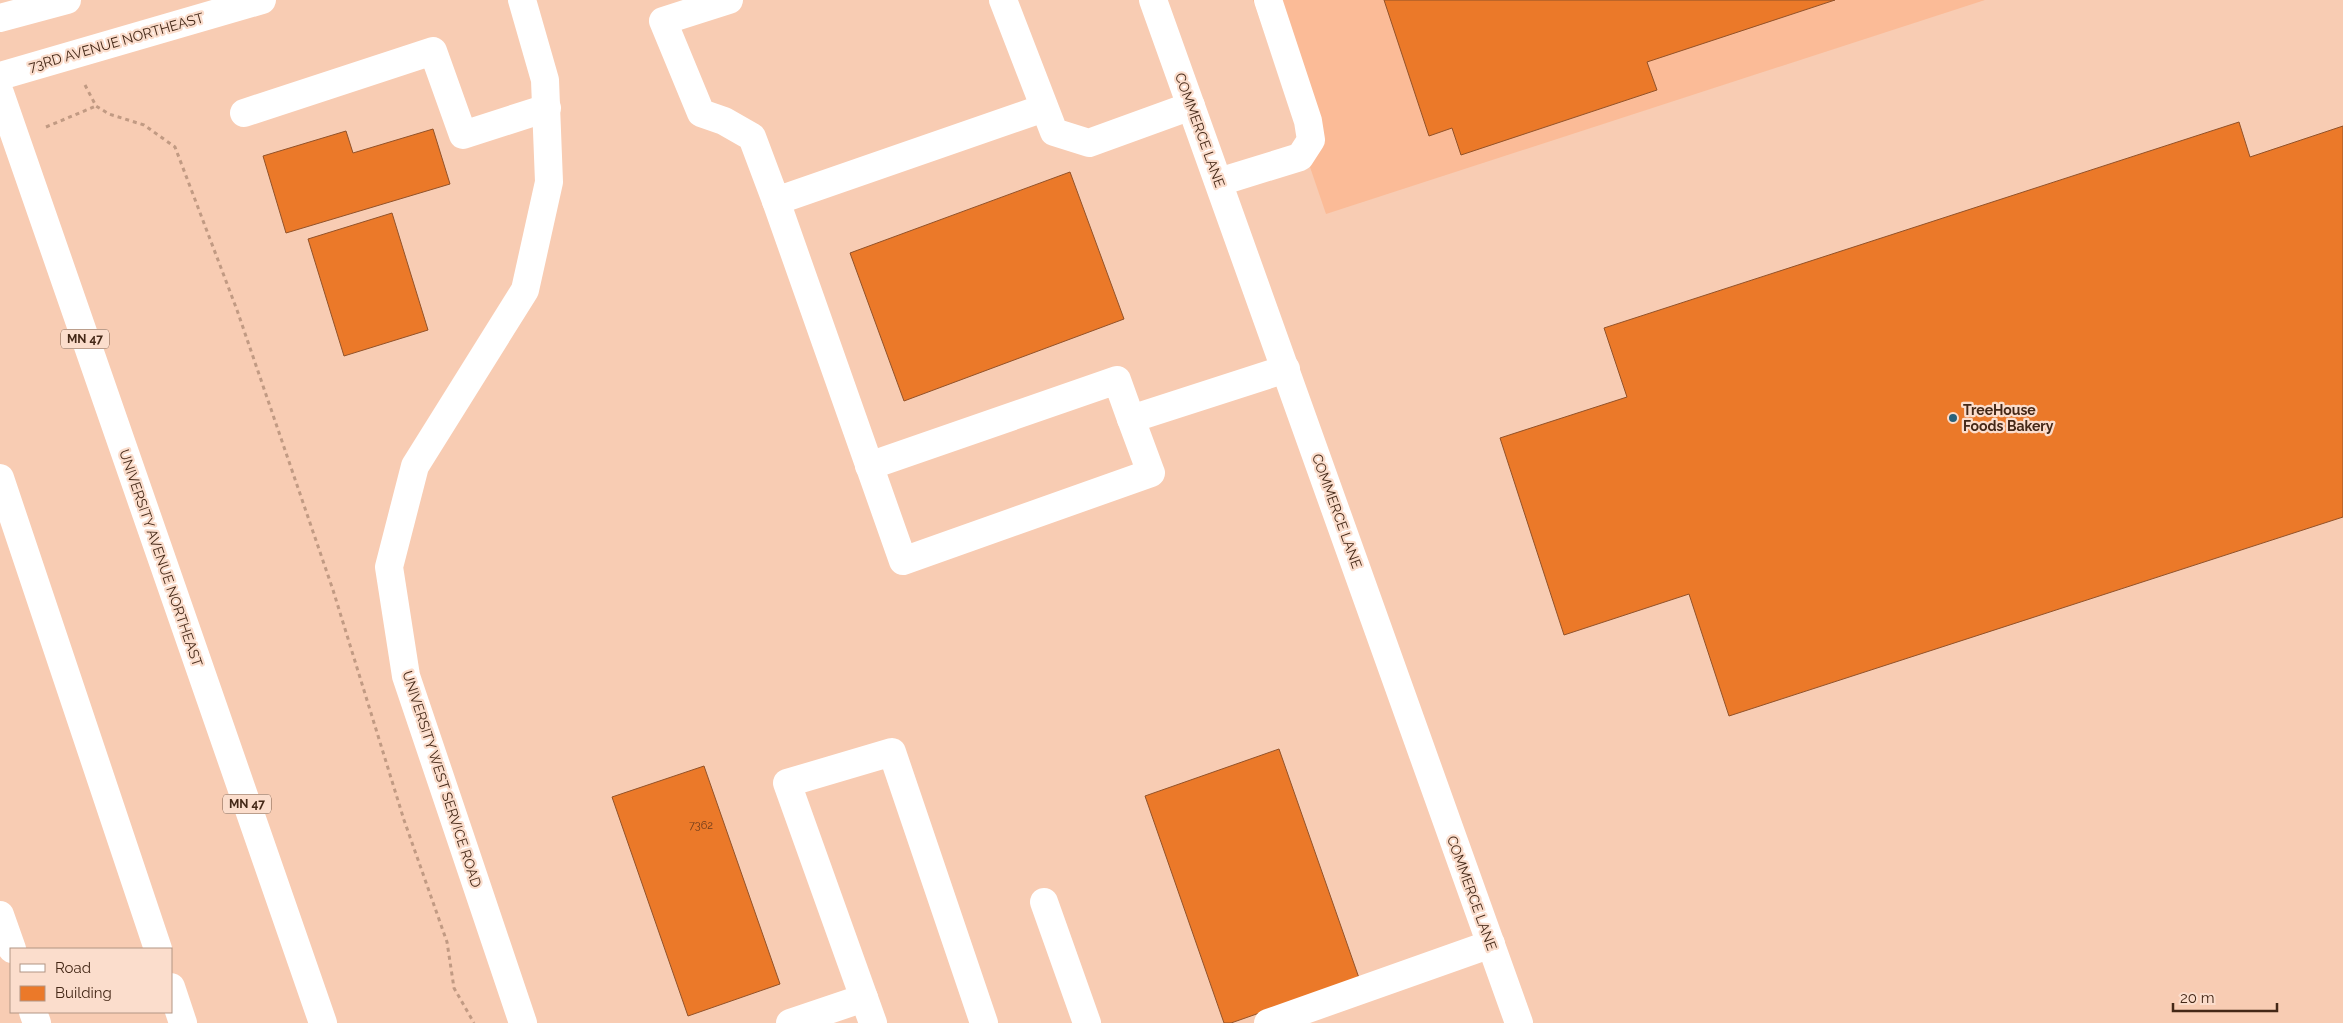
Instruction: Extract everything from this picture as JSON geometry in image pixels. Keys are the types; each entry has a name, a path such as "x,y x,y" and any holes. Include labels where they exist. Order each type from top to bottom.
{"street":[{"path":"0,18 67,0"},
{"name":"73RD AVENUE NORTHEAST","path":"0,76 262,0"},
{"name":"UNIVERSITY WEST SERVICE ROAD","path":"522,0 545,80 549,182 524,290 415,466 389,567 406,676 523,1023"},
{"path":"729,0 663,21 700,113 724,121 752,137 776,201 869,466 903,561 1150,473 1117,380 869,466"},
{"path":"1003,0 1054,132 1090,143 1191,106"},
{"name":"COMMERCE LANE","path":"1154,0 1519,1023"},
{"path":"1219,182 1300,157 1311,140 1308,121 1268,0"},
{"path":"244,113 433,51 462,135 547,108"},
{"name":"UNIVERSITY AVENUE NORTHEAST","path":"0,92 15,140 324,1023"},
{"path":"776,201 1044,108"},
{"path":"1131,420 1286,369"},
{"path":"0,478 158,948"},
{"path":"873,1023 786,783 892,752 984,1023"},
{"path":"1044,902 1087,1023"},
{"path":"0,915 12,948"},
{"path":"1268,1023 1491,944"},
{"path":"172,991 183,1023"},
{"path":"790,1023 864,998"}],"path":[{"path":"15,140 96,106 109,114 144,125 175,147 237,310 334,590 404,820 447,942 454,988 474,1023"}],"shaded area":[{"path":"1253,0 1985,0 1326,214"}],"building":[{"path":"1384,0 1835,0 1647,62 1657,90 1461,155 1452,128 1429,136"},
{"name":"TreeHouse Foods Bakery","path":"2239,122 2250,157 2343,126 2343,517 1729,716 1689,594 1564,635 1500,438 1627,397 1604,328"},
{"path":"433,129 450,184 286,233 263,156 346,131 353,153"},
{"path":"1070,172 1124,319 904,401 850,253"},
{"path":"392,213 428,330 344,356 308,239"},
{"path":"1279,749 1359,978 1231,1023 1224,1023 1145,796"},
{"path":"704,766 780,984 688,1016 612,797"}],"place":[{"name":"TreeHouse Foods Bakery","path":"1953,418"}]}
